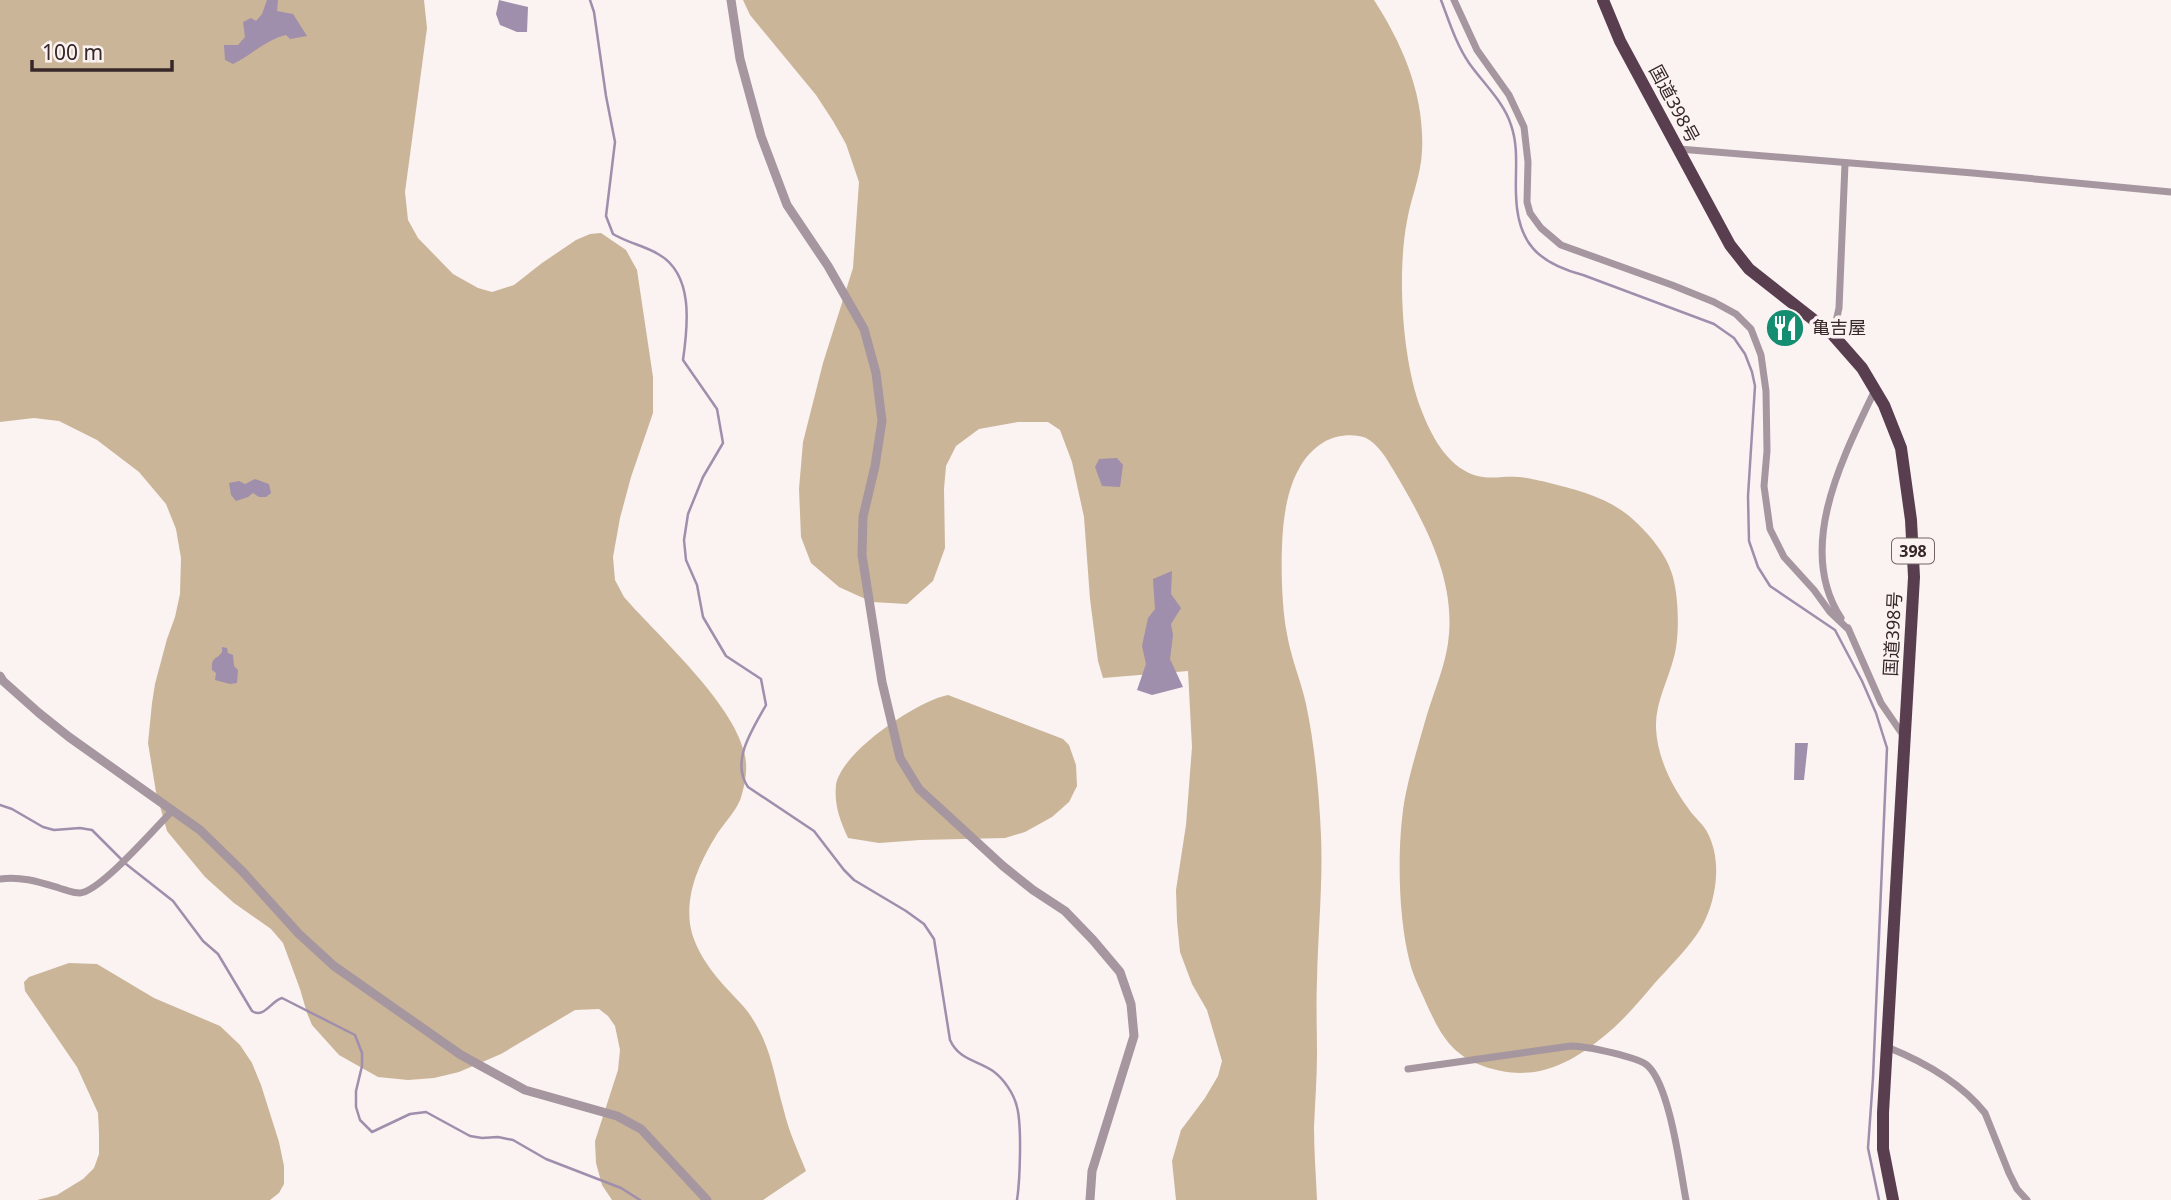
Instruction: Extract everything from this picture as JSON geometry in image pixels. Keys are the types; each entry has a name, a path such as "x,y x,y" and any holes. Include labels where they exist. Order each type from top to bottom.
{"highway":[{"name":"国道398号","path":"1602,0 1620,41 1730,245 1749,269 1833,335 1862,368 1884,404 1901,448 1911,520 1914,577 1886,1047 1883,1149 1893,1200"}],"street":[{"path":"731,0 740,59 761,136 787,205 828,267 864,329 876,373 881,421 876,466 863,517 862,555 882,682 900,758 919,789 1003,866 1065,911 1093,940 1120,972 1131,1004 1134,1036 1092,1171 1090,1200"},
{"path":"1454,0 1477,50 1509,94 1524,127 1528,162 1527,202 1530,213 1541,228 1561,245 1714,302 1736,314 1751,329 1761,355 1766,391 1765,486 1770,530 1784,556 1830,612 1849,630"},
{"path":"1679,149 2171,192"},
{"path":"1833,335 1839,308 1845,164"},
{"path":"1875,390 1842,460 1827,506 1823,545 1824,582 1833,605 1849,630 1881,703 1905,739"},
{"path":"0,676 69,737 200,830 243,872 299,934 334,966 461,1055 525,1090 617,1116 641,1129 707,1200"},
{"path":"0,879 12,877 30,880 82,893 91,890 173,810"},
{"path":"1408,1069 1571,1046 1598,1049 1646,1063 1661,1086 1686,1200"},
{"path":"1886,1047 1937,1073 1978,1104 1985,1113 2017,1189 2027,1200"}],"shaded area":[{"path":"0,0 424,0 427,28 405,192 408,220 418,238 453,274 478,288 492,292 514,285 576,240 590,234 601,233 626,250 637,270 653,377 653,413 620,518 613,557 615,580 624,597 693,671 725,712 737,733 745,757 745,778 740,799 700,866 692,888 689,912 692,934 705,961 748,1012 762,1036 788,1126 806,1171 763,1200 612,1200 602,1185 596,1163 595,1141 618,1070 620,1050 615,1026 599,1009 575,1010 501,1054 459,1072 434,1078 408,1080 378,1077 339,1055 312,1025 283,943 271,929 234,903 205,877 167,831 156,792 148,743 155,684 180,594 181,558 176,529 166,504 139,472 97,440 59,421 34,418 0,422"},
{"path":"267,0 278,0 277,11 293,14 307,36 290,39 286,35 272,40 233,64 225,60 224,45 238,45 245,37 243,22 251,18 256,21"},
{"path":"499,0 528,7 527,32 517,32 500,25 496,14"},
{"path":"743,0 1374,0 1403,53 1420,111 1422,151 1407,221 1402,290 1409,366 1421,409 1430,429 1448,457 1474,475 1491,478 1521,477 1546,482 1584,492 1618,508 1638,524 1657,546 1674,580 1678,614 1677,638 1656,719 1657,739 1671,780 1711,841 1715,854 1716,879 1707,917 1691,943 1610,1031 1589,1048 1561,1064 1517,1073 1483,1066 1462,1055 1447,1041 1431,1014 1413,973 1406,945 1401,905 1400,841 1408,782 1448,645 1447,591 1425,529 1382,452 1361,436 1328,440 1312,451 1296,475 1287,503 1282,557 1285,624 1309,720 1320,819 1314,1127 1317,1200 1176,1200 1172,1161 1181,1130 1205,1098 1218,1076 1222,1061 1207,1010 1192,984 1180,952 1177,921 1176,890 1186,825 1192,747 1188,671 1103,678 1098,661 1090,599 1084,517 1072,462 1060,430 1048,422 1018,422 979,429 956,446 946,466 945,548 933,581 907,604 872,602 839,587 811,563 801,537 799,489 803,442 823,363 853,268 859,182 846,144 833,121 816,95 750,15"},
{"path":"1117,458 1123,465 1120,487 1102,486 1095,467 1099,459"},
{"path":"255,479 269,484 271,493 266,497 259,497 253,493 236,501 231,495 229,483 239,481 245,484"},
{"path":"1172,571 1171,594 1181,608 1171,624 1173,635 1170,659 1183,687 1152,695 1137,690 1146,664 1142,646 1148,618 1155,609 1153,579"},
{"path":"222,647 227,648 228,653 233,655 234,666 238,670 237,683 215,680 216,673 212,670 212,662 222,652"},
{"path":"948,695 1063,739 1069,745 1076,765 1077,786 1069,802 1052,817 1025,832 1005,838 879,843 848,838 836,799 836,785 841,772 865,744 900,717 934,699"},
{"path":"1795,743 1808,743 1804,780 1794,780"},
{"path":"69,963 97,964 154,998 220,1026 240,1045 252,1063 261,1085 279,1142 284,1166 284,1184 279,1193 270,1200 37,1200 57,1195 83,1179 94,1168 99,1154 98,1113 77,1067 25,991 24,982 29,977"}],"waterway":[{"path":"590,0 615,142 606,216 613,234 658,254 670,263 678,274 683,287 687,316 683,360 717,409 723,443 703,477 688,514 684,540 686,560 697,585 703,617 726,656 761,679 766,705 745,745 741,767 743,777 748,787 814,831 854,880 924,924 934,939 950,1040 963,1056 997,1074 1016,1102 1020,1140 1017,1200"},
{"path":"1441,0 1464,56 1498,101 1511,125 1516,151 1517,211 1526,238 1533,248 1542,257 1567,270 1714,324 1734,338 1745,354 1752,372 1755,386 1748,496 1749,541 1758,567 1770,586 1835,630 1862,681 1887,748 1868,1148 1879,1200"},
{"path":"0,805 54,830 92,830 126,864 173,901 203,941 218,954 252,1011 260,1013 282,998 355,1035 362,1053 356,1107 360,1120 372,1132 410,1114 426,1112 470,1136 513,1140 546,1159 621,1188 640,1200"}],"place":[{"name":"亀吉屋","path":"1785,328"}]}
